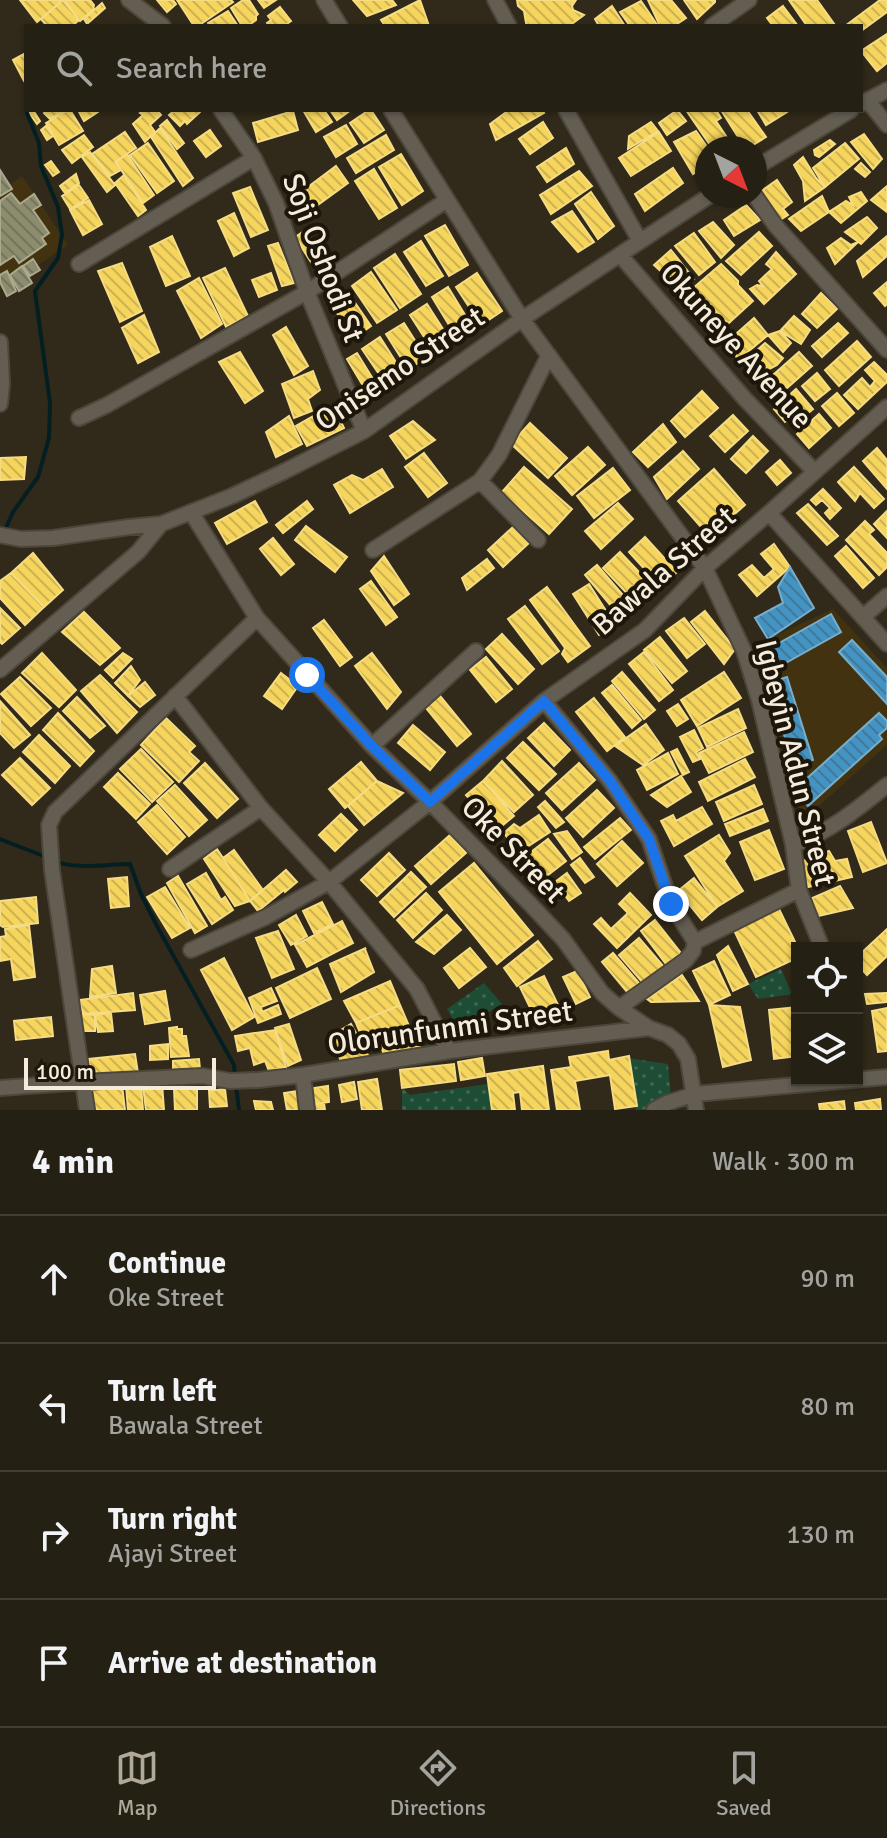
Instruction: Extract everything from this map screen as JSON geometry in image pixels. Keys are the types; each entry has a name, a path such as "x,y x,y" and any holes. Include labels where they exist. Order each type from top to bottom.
{"street":[{"path":"129,0 160,24"},
{"path":"324,0 339,24"},
{"path":"495,0 508,24"},
{"path":"715,24 749,0"},
{"path":"887,90 864,102 887,125"},
{"name":"Soji Oshodi St","path":"222,112 254,158 276,203 307,292 364,431"},
{"name":"Igbeyin Adun Street","path":"392,112 522,319 705,568 744,651 759,700 793,845 799,890 820,942"},
{"path":"572,112 640,241"},
{"path":"767,161 848,112"},
{"path":"79,264 254,158"},
{"path":"79,418 307,292 447,200"},
{"name":"Onisemo Street","path":"0,535 21,539 53,538 161,524 232,496 364,431 522,319 695,205"},
{"path":"763,208 887,350"},
{"name":"Okuneye Avenue","path":"620,255 745,399 814,471"},
{"path":"0,342 0,404"},
{"path":"373,550 480,481 499,455 549,355"},
{"name":"Bawala Street","path":"191,950 266,917 329,882 430,802 544,701 645,630 705,568 887,407"},
{"path":"480,481 538,540"},
{"name":"Oke Street","path":"191,512 257,618 372,746 553,928 602,993 649,1028 668,1035 679,1044 688,1059 696,1110"},
{"path":"769,513 887,644"},
{"path":"0,670 138,552 161,524"},
{"path":"863,617 887,596"},
{"path":"87,1110 52,870 49,825 55,812 257,618"},
{"path":"372,746 476,651"},
{"path":"175,696 261,808 329,882 417,989 449,1051"},
{"path":"544,701 610,781 649,839 671,904 695,942 686,960 619,1008"},
{"path":"793,845 809,840 840,821 886,787"},
{"path":"170,869 261,808"},
{"path":"695,942 799,890"},
{"name":"Olorunfunmi Street","path":"0,1088 203,1076 233,1081 258,1080 449,1051 649,1028"},
{"path":"303,1075 307,1110"},
{"path":"863,1075 887,1077"},
{"path":"654,1110 693,1088 791,1080"}],"shaded area":[{"path":"22,176 68,245 0,290 0,191"},
{"path":"833,609 887,668 887,745 802,821 766,689 753,655 768,639"}],"green space":[{"path":"781,969 791,994 758,999 748,984"},
{"path":"484,983 502,1004 459,1030 447,1009"},
{"path":"621,1057 668,1064 671,1098 636,1110"},
{"path":"488,1084 493,1110 402,1110 402,1088 410,1095"}],"building: Homes":[{"path":"20,0 63,0 37,22"},
{"path":"63,0 78,21 74,24 45,24 41,19"},
{"path":"66,0 90,0 93,10 80,21"},
{"path":"157,0 173,0 176,4 167,12"},
{"path":"177,0 233,2 201,24 193,24"},
{"path":"243,0 249,0 258,14 256,20 251,24 241,24 231,8"},
{"path":"258,0 276,0 264,8"},
{"path":"353,0 392,0 396,5 367,16"},
{"path":"420,0 428,24 384,24 381,20"},
{"path":"517,0 576,0 573,10 584,15 572,24 527,24 524,11"},
{"path":"648,0 671,0 686,18 677,24 659,24"},
{"path":"684,0 715,0 715,2 697,19"},
{"path":"789,0 817,0 834,24 806,24"},
{"path":"880,0 887,0 887,12 863,30 863,24 848,24"},
{"path":"641,1 657,24 629,24 620,12"},
{"path":"102,3 105,8 87,24 84,19"},
{"path":"612,6 624,24 598,24 595,19"},
{"path":"783,6 796,24 772,24 767,18"},
{"path":"280,7 291,21 287,24 268,24 271,20 268,16"},
{"path":"228,11 237,24 209,24"},
{"path":"887,34 887,63 877,71 863,50"},
{"path":"24,54 24,81 13,60"},
{"path":"29,112 34,112 40,121 37,124"},
{"path":"45,112 62,112 50,119"},
{"path":"65,112 71,112 83,131 59,145 46,123"},
{"path":"79,112 98,112 84,121"},
{"path":"159,112 161,115 150,125 155,132 145,142 133,124 143,115 140,113"},
{"path":"173,112 200,112 180,126 169,115"},
{"path":"293,112 298,130 258,142 253,123"},
{"path":"304,112 325,112 332,122 316,132"},
{"path":"331,112 348,112 337,120"},
{"path":"366,112 372,112 384,130 364,143 350,123"},
{"path":"506,112 544,113 496,140 490,124"},
{"path":"674,112 679,112 686,121 667,135 659,123"},
{"path":"687,112 717,112 721,118 716,121 726,136 704,136"},
{"path":"722,112 748,112 765,136 737,136"},
{"path":"758,112 787,112 766,125"},
{"path":"167,120 184,143 177,149 160,126"},
{"path":"543,122 553,138 530,154 519,139"},
{"path":"651,122 658,131 628,149 629,136"},
{"path":"346,125 357,144 336,157 324,137"},
{"path":"46,126 53,136 47,140 41,130"},
{"path":"160,128 193,178 183,186 151,137"},
{"path":"210,130 221,146 206,157 194,141"},
{"path":"696,131 700,136 695,136 693,174 674,142"},
{"path":"125,132 136,148 115,162 121,170 110,176 92,154"},
{"path":"659,132 671,151 631,176 619,158"},
{"path":"864,134 882,159 873,169 851,142"},
{"path":"84,135 93,147 72,163 62,150"},
{"path":"386,135 394,150 356,173 347,158"},
{"path":"830,140 835,144 819,157 815,155 814,150"},
{"path":"148,143 174,181 157,193 130,155"},
{"path":"845,143 859,159 825,187 813,168"},
{"path":"566,148 574,164 547,182 537,167"},
{"path":"90,152 115,185 107,192 82,157"},
{"path":"127,154 154,195 143,203 116,162"},
{"path":"401,154 423,191 402,205 379,167"},
{"path":"803,157 825,187 805,201 803,181 794,165"},
{"path":"51,161 59,172 53,176 45,165"},
{"path":"861,163 870,172 865,177 855,169"},
{"path":"336,166 348,183 308,212 296,196"},
{"path":"673,168 683,183 645,211 635,194"},
{"path":"374,169 397,208 379,219 355,181"},
{"path":"579,171 592,186 551,214 540,195"},
{"path":"76,174 79,183 65,193 60,186"},
{"path":"124,175 146,210 138,216 115,183"},
{"path":"777,180 792,202 783,209 788,215 780,220 767,202 767,187"},
{"path":"79,185 88,198 70,209 62,196"},
{"path":"887,186 887,212 871,200"},
{"path":"250,187 268,230 251,237 233,193"},
{"path":"591,192 614,226 598,239 575,204"},
{"path":"861,192 867,201 841,223 829,212 846,201 853,205 849,197"},
{"path":"822,196 829,212 801,231 789,219"},
{"path":"89,200 102,224 83,235 70,210"},
{"path":"742,208 749,208 760,220 734,236 724,220"},
{"path":"572,211 594,242 578,252 552,222"},
{"path":"234,213 249,248 234,256 218,221"},
{"path":"867,217 877,228 861,244 845,232"},
{"path":"713,222 734,245 721,258 699,231"},
{"path":"445,225 468,265 449,276 425,236"},
{"path":"306,230 327,264 316,270 295,237"},
{"path":"759,232 772,246 741,275 726,261"},
{"path":"694,233 715,262 699,275 675,246"},
{"path":"172,236 190,276 166,286 150,247"},
{"path":"887,236 887,256 863,277 857,261"},
{"path":"841,238 851,245 858,242 835,264 827,248"},
{"path":"421,241 443,276 426,286 404,252"},
{"path":"278,243 294,283 282,286 268,246"},
{"path":"671,250 694,279 681,290 654,265"},
{"path":"776,252 796,274 764,304 750,289 763,286 759,281 772,269 766,264"},
{"path":"395,254 421,294 400,308 374,268"},
{"path":"122,263 142,311 120,322 98,271"},
{"path":"721,264 753,301 720,331 685,295"},
{"path":"225,268 248,316 226,327 203,278"},
{"path":"371,272 397,310 377,323 352,286"},
{"path":"271,273 277,290 259,297 252,280"},
{"path":"477,273 502,311 481,325 456,287"},
{"path":"199,278 222,324 201,338 177,291"},
{"path":"887,282 887,304 885,306 874,293"},
{"path":"448,287 473,328 457,338 432,297"},
{"path":"347,291 371,326 354,338 330,303"},
{"path":"821,293 837,309 817,328 802,314"},
{"path":"427,304 452,343 435,354 410,315"},
{"path":"144,315 159,352 138,363 122,328"},
{"path":"794,316 810,330 801,344 780,331"},
{"path":"754,318 768,335 738,360 728,341"},
{"path":"404,323 426,358 408,369 386,334"},
{"path":"838,323 848,333 822,357 812,346"},
{"path":"286,327 308,366 294,375 273,335"},
{"path":"780,331 791,343 783,352 768,335"},
{"path":"380,337 404,375 387,386 362,349"},
{"path":"857,341 871,357 839,386 825,370"},
{"path":"765,343 783,358 760,374 751,364 743,363"},
{"path":"240,352 263,391 245,403 219,362"},
{"path":"799,352 812,366 778,396 765,382"},
{"path":"357,353 378,387 368,394 347,359"},
{"path":"874,362 887,375 887,382 858,409 844,395 862,378 870,387 875,381 865,370"},
{"path":"313,371 320,390 308,399 312,411 294,418 282,384"},
{"path":"817,373 830,389 815,401 802,386"},
{"path":"796,389 813,409 802,418 785,399"},
{"path":"702,391 718,408 685,437 671,421"},
{"path":"837,393 854,413 839,426 822,406"},
{"path":"782,402 793,416 785,422 774,409"},
{"path":"333,405 344,428 307,446 296,426"},
{"path":"819,414 831,428 809,448 797,434"},
{"path":"733,415 748,431 725,452 710,436"},
{"path":"289,416 302,444 276,457 266,432"},
{"path":"413,421 435,440 406,459 390,436"},
{"path":"530,423 567,458 548,478 511,444"},
{"path":"663,424 676,442 648,467 633,452"},
{"path":"753,436 768,451 746,473 731,459"},
{"path":"588,447 605,465 572,495 555,476"},
{"path":"877,448 887,460 887,489 863,461"},
{"path":"683,451 699,469 667,499 654,477"},
{"path":"424,453 447,483 428,497 405,467"},
{"path":"26,457 24,479 0,480 0,458"},
{"path":"780,460 791,473 777,485 766,472"},
{"path":"524,467 572,509 549,534 502,492"},
{"path":"854,467 884,499 874,508 860,493 855,501 838,482"},
{"path":"613,468 630,490 594,518 577,496"},
{"path":"382,469 393,487 350,513 334,485 352,475 363,480"},
{"path":"714,469 745,505 709,536 678,501"},
{"path":"823,489 841,508 830,519 825,513 830,508 822,500 816,505 811,500"},
{"path":"255,501 267,522 227,544 215,523"},
{"path":"307,501 313,509 283,533 276,525"},
{"path":"618,503 633,519 601,549 585,531"},
{"path":"808,504 838,536 827,545 797,513"},
{"path":"887,511 887,538 874,524"},
{"path":"865,521 874,530 869,534 887,553 887,567 879,575 846,540"},
{"path":"306,526 347,557 335,572 295,540"},
{"path":"514,526 529,543 503,567 488,550"},
{"path":"645,537 677,572 661,587 629,552"},
{"path":"273,538 294,564 281,575 260,549"},
{"path":"774,544 790,567 757,596 739,575 752,565 764,578 774,569 761,554"},
{"path":"846,546 874,578 863,588 835,556"},
{"path":"620,552 656,590 639,606 603,568"},
{"path":"33,553 63,590 44,607 11,573"},
{"path":"384,556 409,594 394,605 371,571"},
{"path":"487,559 494,568 467,590 462,578"},
{"path":"597,565 634,608 622,619 585,575"},
{"path":"11,573 44,607 25,625 0,598 0,581"},
{"path":"371,581 397,617 386,625 360,589"},
{"path":"589,584 615,625 599,635 573,594"},
{"path":"547,587 590,646 568,662 562,654 565,648 530,600"},
{"path":"525,606 559,651 542,664 508,619"},
{"path":"0,608 20,628 2,644 0,642"},
{"path":"705,611 735,649 724,664 691,622"},
{"path":"84,612 120,648 100,665 62,632"},
{"path":"684,618 705,644 687,658 666,631"},
{"path":"324,620 352,657 340,666 313,628"},
{"path":"502,634 534,669 518,684 486,649"},
{"path":"660,637 687,671 672,683 644,650"},
{"path":"644,652 673,690 659,701 629,664"},
{"path":"42,653 76,690 59,707 22,673"},
{"path":"123,653 132,659 113,678 105,670"},
{"path":"372,653 401,692 387,709 355,666"},
{"path":"486,657 512,689 496,702 470,670"},
{"path":"131,666 140,680 128,696 115,683"},
{"path":"622,672 655,710 644,719 612,681"},
{"path":"724,672 741,698 697,726 681,700"},
{"path":"281,673 298,686 282,709 264,696"},
{"path":"100,675 137,712 117,733 81,691"},
{"path":"20,677 51,708 31,726 1,694"},
{"path":"145,682 155,695 140,707 128,696"},
{"path":"612,685 641,720 632,728 602,693"},
{"path":"436,691 471,734 457,746 422,703"},
{"path":"77,697 105,726 90,738 63,711"},
{"path":"594,698 625,737 607,751 576,712"},
{"path":"0,701 30,735 14,748 0,733"},
{"path":"678,704 688,719 677,726 667,711"},
{"path":"738,709 746,728 707,747 698,728"},
{"path":"58,713 94,751 80,766 43,730"},
{"path":"166,718 195,746 189,752 199,761 179,782 141,745"},
{"path":"544,723 570,750 554,766 528,738"},
{"path":"646,724 664,750 643,765 615,746"},
{"path":"413,725 445,752 430,770 398,743"},
{"path":"694,730 703,748 696,752 700,759 693,762 680,737"},
{"path":"744,732 753,752 709,773 699,753"},
{"path":"39,735 70,766 55,783 23,752"},
{"path":"523,742 556,774 539,790 507,758"},
{"path":"141,749 173,782 152,802 120,769"},
{"path":"677,749 689,772 683,775 671,752"},
{"path":"668,753 678,774 647,790 637,770"},
{"path":"20,758 50,788 32,805 2,775"},
{"path":"745,759 755,777 708,801 699,782"},
{"path":"502,761 533,795 514,812 483,781"},
{"path":"361,762 377,781 345,808 329,789"},
{"path":"205,763 238,799 217,818 184,783"},
{"path":"579,763 595,780 562,810 546,793"},
{"path":"118,773 150,804 136,819 104,787"},
{"path":"681,776 691,792 667,807 651,795"},
{"path":"377,781 403,793 364,825 348,806"},
{"path":"483,781 514,816 497,830 466,795"},
{"path":"175,785 207,820 189,836 157,801"},
{"path":"754,785 762,804 724,821 716,802"},
{"path":"597,790 614,808 583,837 566,818"},
{"path":"545,801 564,822 556,828 538,807"},
{"path":"157,805 185,837 167,854 138,822"},
{"path":"702,807 712,824 674,846 661,821 673,815 676,821"},
{"path":"763,809 768,821 730,836 725,824"},
{"path":"341,814 357,830 335,851 319,835"},
{"path":"539,815 550,832 518,853 504,833 514,824 520,828"},
{"path":"620,818 631,830 595,859 584,847"},
{"path":"871,822 887,863 863,872 848,831"},
{"path":"769,830 784,869 755,880 740,842"},
{"path":"567,831 582,852 572,859 554,834"},
{"path":"450,835 466,853 431,884 415,866"},
{"path":"719,835 730,853 724,861 743,891 717,907 685,856"},
{"path":"548,839 566,861 544,878 526,856"},
{"path":"622,841 643,863 617,886 597,864"},
{"path":"217,849 250,901 235,906 204,859"},
{"path":"234,850 263,890 250,901 223,858"},
{"path":"829,851 835,861 847,859 852,877 808,887 800,862"},
{"path":"389,853 405,870 377,896 361,880"},
{"path":"580,858 594,877 585,883 571,865"},
{"path":"474,863 533,935 497,964 439,892"},
{"path":"286,870 297,882 258,911 250,901"},
{"path":"411,872 426,887 394,917 380,902"},
{"path":"206,873 221,900 225,897 233,910 212,924 187,884"},
{"path":"567,873 581,893 569,901 555,882"},
{"path":"178,876 207,926 195,933 167,883"},
{"path":"127,877 129,906 111,908 108,879"},
{"path":"694,878 717,907 702,920 678,891"},
{"path":"840,886 853,908 818,916 810,899"},
{"path":"165,887 190,928 172,938 147,897"},
{"path":"426,893 442,910 413,938 397,920"},
{"path":"630,893 651,915 617,948 594,924 601,918 611,929 628,913 619,904"},
{"path":"36,897 38,923 0,925 0,901"},
{"path":"322,902 333,924 314,933 303,911"},
{"path":"778,907 795,942 791,942 791,961 756,977 733,928"},
{"path":"296,915 307,936 291,945 279,925"},
{"path":"447,915 461,930 434,954 416,942"},
{"path":"655,920 681,953 666,964 641,931"},
{"path":"342,921 353,943 307,967 295,945"},
{"path":"29,925 35,977 14,980 11,959 0,961 0,937 6,936 5,929"},
{"path":"887,929 887,956 867,975 863,971 863,951"},
{"path":"278,931 294,969 272,978 256,938"},
{"path":"639,938 664,967 644,984 619,955"},
{"path":"538,941 552,959 517,986 504,968"},
{"path":"728,946 748,984 733,991 717,955"},
{"path":"366,948 374,972 341,992 330,964"},
{"path":"470,948 486,967 459,988 444,968"},
{"path":"613,953 639,983 627,992 602,962"},
{"path":"224,958 254,1017 232,1030 201,970"},
{"path":"714,961 730,995 709,1005 693,971"},
{"path":"112,966 116,993 90,997 92,969"},
{"path":"317,968 331,999 290,1018 276,988"},
{"path":"577,971 590,997 576,1004 563,977"},
{"path":"682,975 699,1001 651,1002 647,999"},
{"path":"544,976 560,1009 536,1020 520,987"},
{"path":"390,981 400,1005 356,1023 344,1001"},
{"path":"271,988 277,1001 261,1007 262,1012 278,1005 281,1014 258,1023 249,998"},
{"path":"165,991 170,1020 145,1024 140,995"},
{"path":"133,993 135,1010 83,1014 79,1000"},
{"path":"887,993 887,1002 867,1004 865,994"},
{"path":"400,1005 409,1026 364,1042 356,1023"},
{"path":"709,1005 740,1007 751,1060 723,1067"},
{"path":"791,1008 791,1057 774,1059 769,1010"},
{"path":"887,1008 887,1051 878,1052 872,1011"},
{"path":"111,1013 113,1031 98,1032 95,1015"},
{"path":"79,1014 95,1015 95,1031 80,1031"},
{"path":"51,1017 53,1036 16,1040 14,1021"},
{"path":"289,1024 301,1060 288,1066 275,1028"},
{"path":"351,1024 369,1057 343,1067 333,1040 343,1035 341,1030"},
{"path":"414,1027 420,1046 385,1059 379,1039"},
{"path":"169,1028 182,1029 182,1036 186,1036 189,1056 171,1057"},
{"path":"275,1030 286,1067 269,1071 265,1061 254,1065 250,1048 238,1051 235,1036"},
{"path":"168,1044 168,1059 150,1060 150,1046"},
{"path":"608,1051 609,1060 629,1056 637,1106 615,1109 610,1075 575,1081 580,1110 557,1110 551,1070 571,1067 569,1057"},
{"path":"135,1054 138,1073 90,1075 89,1059"},
{"path":"482,1058 485,1076 461,1080 458,1062"},
{"path":"199,1059 200,1069 173,1072 173,1061"},
{"path":"454,1064 456,1081 402,1088 400,1070"},
{"path":"543,1066 549,1110 522,1110 520,1092 513,1093 515,1110 492,1110 487,1074"},
{"path":"377,1079 382,1110 362,1110 358,1082"},
{"path":"354,1082 357,1099 342,1102 339,1085"},
{"path":"162,1083 164,1110 146,1110 143,1086"},
{"path":"122,1085 125,1110 91,1110 89,1088"},
{"path":"141,1085 143,1110 128,1110 126,1086"},
{"path":"328,1086 329,1102 310,1105 307,1089"},
{"path":"197,1087 197,1110 175,1110 174,1088"},
{"path":"225,1089 227,1106 210,1107 209,1091"},
{"path":"298,1091 301,1110 287,1110 284,1093"},
{"path":"880,1099 881,1110 856,1110 855,1103"},
{"path":"254,1101 271,1102 273,1110 256,1110"},
{"path":"844,1101 845,1110 820,1110 819,1104"},
{"path":"324,1103 325,1110 311,1110 310,1105"}],"building: Schools":[{"path":"790,567 814,608 768,639 755,618 783,603 778,587"},
{"path":"831,614 841,632 766,674 756,656"},
{"path":"852,640 887,677 887,704 839,652"},
{"path":"787,677 813,760 794,767 768,683"},
{"path":"879,713 887,721 887,728 879,735 882,739 808,806 794,790"}],"building: Industry":[{"path":"0,170 12,189 0,196"},
{"path":"11,193 20,204 34,194 41,205 33,210 49,233 42,238 46,244 19,263 14,256 0,265 0,201"},
{"path":"33,259 40,270 30,276 23,266"},
{"path":"22,266 32,283 19,291 10,275"},
{"path":"7,271 16,291 7,296 0,275"}],"waterway":[{"path":"4,532 13,512 38,477 49,438 50,403 35,291 58,258 62,235 58,207 41,166 39,143 27,113"},
{"path":"0,839 46,857"},
{"path":"54,861 82,866 130,864 158,928 234,1065 235,1076"},
{"path":"236,1085 239,1110"}],"route":[{"path":"307,675 372,746 430,802 544,701 610,781 649,839 671,904"}]}
